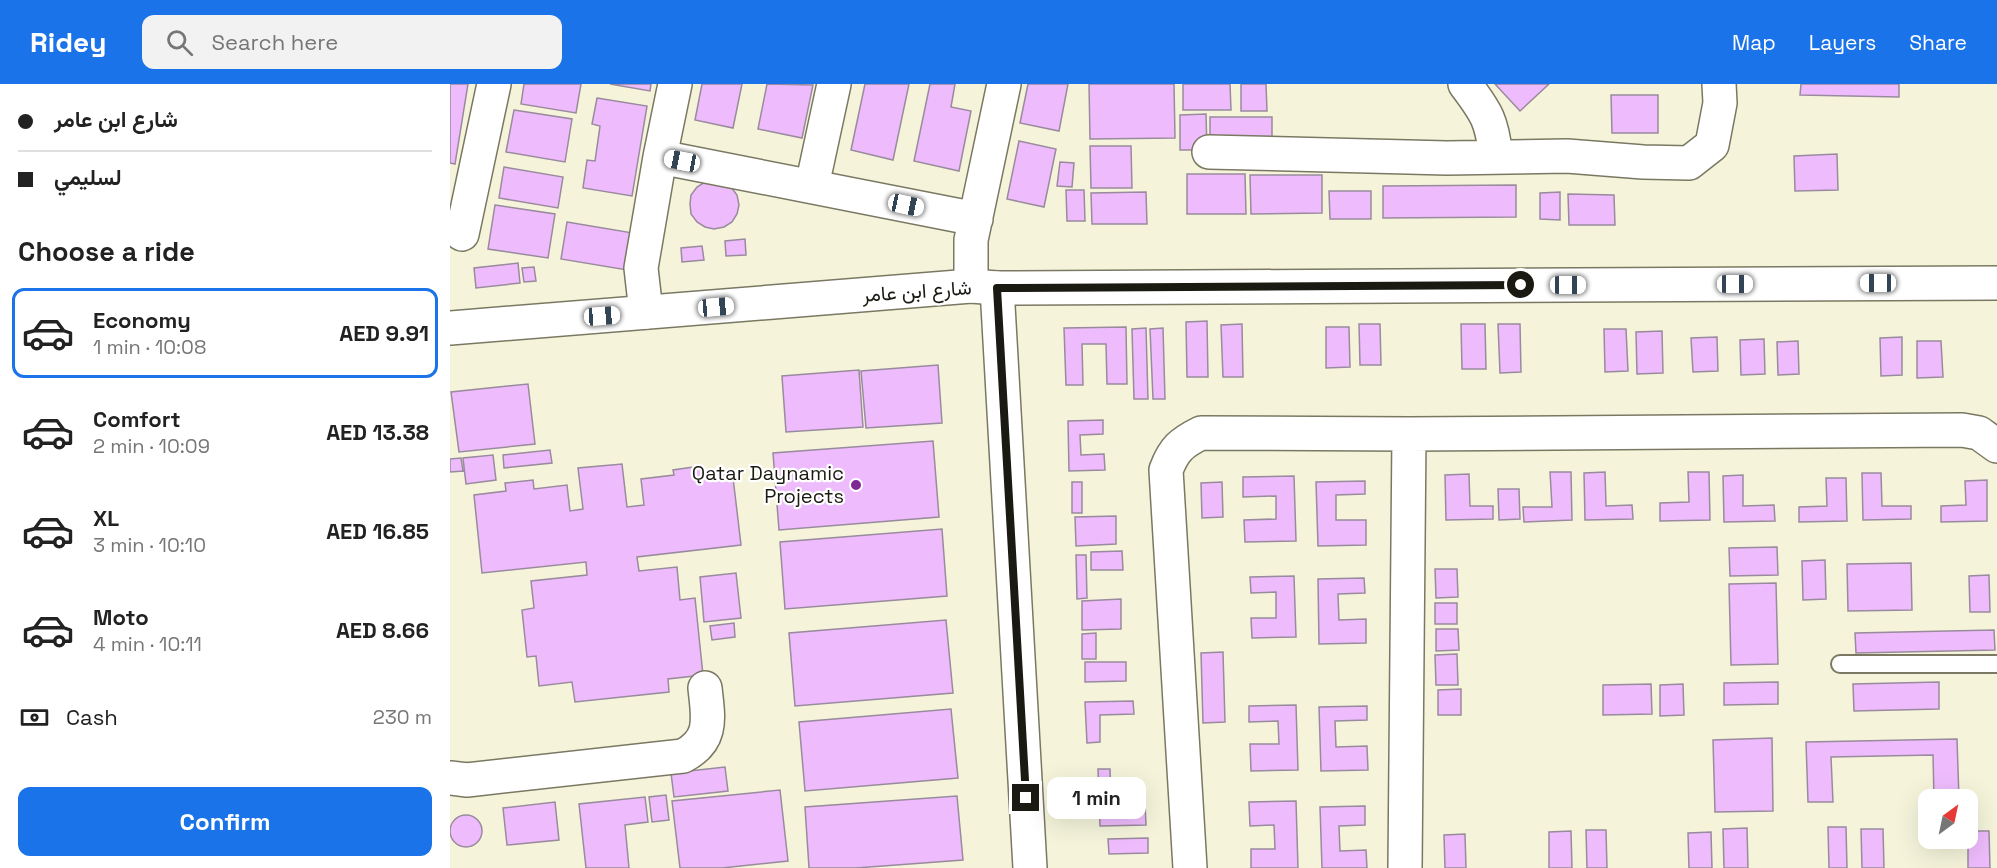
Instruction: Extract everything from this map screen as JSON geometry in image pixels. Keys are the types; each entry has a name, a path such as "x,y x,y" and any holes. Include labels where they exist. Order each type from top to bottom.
{"street":[{"path":"462,234 494,84"},
{"path":"646,312 641,268 675,84"},
{"path":"812,186 834,84"},
{"path":"1004,84 971,240 984,287 1030,868"},
{"path":"1465,84 1484,109 1493,130 1496,158"},
{"path":"1209,152 1496,158 1567,156 1689,163 1712,145 1720,103 1719,84"},
{"path":"660,157 976,219"},
{"name":"شارع ابن عامر","path":"450,328 984,287 1997,283"},
{"path":"1190,868 1166,470 1172,454 1185,441 1201,434 1962,430 1979,433 1997,446"},
{"path":"1405,868 1409,434"},
{"path":"450,778 467,780 682,756 692,751 706,733 708,723 705,688"}],"lane":[{"path":"1840,664 1997,664"}],"building":[{"path":"450,84 468,84 455,164 450,163"},
{"path":"524,84 581,84 576,113 521,104"},
{"path":"610,84 651,84 650,91"},
{"path":"702,84 742,84 733,128 695,120"},
{"path":"767,84 813,85 802,138 758,129"},
{"path":"865,84 909,84 893,160 851,150"},
{"path":"930,84 955,84 951,107 971,111 959,171 914,161"},
{"path":"1028,84 1068,84 1059,131 1020,123"},
{"path":"1089,84 1174,84 1175,138 1090,139"},
{"path":"1183,84 1230,84 1231,110 1183,110"},
{"path":"1241,84 1266,84 1267,111 1241,111"},
{"path":"1495,84 1549,84 1520,111"},
{"path":"1801,84 1899,84 1899,97 1800,95"},
{"path":"1611,95 1658,95 1658,133 1612,133"},
{"path":"597,98 647,106 632,196 583,188 587,160 595,161 600,126 592,124"},
{"path":"514,110 572,119 565,162 506,152"},
{"path":"1206,114 1207,150 1180,150 1180,115"},
{"path":"1210,117 1272,117 1272,141 1210,141"},
{"path":"1019,141 1056,149 1044,207 1007,199"},
{"path":"1090,146 1131,146 1132,188 1091,188"},
{"path":"1837,154 1838,190 1795,191 1794,156"},
{"path":"1060,162 1074,163 1072,187 1057,186"},
{"path":"504,167 563,177 558,208 499,198"},
{"path":"1187,174 1245,174 1246,214 1187,214"},
{"path":"1250,175 1322,175 1322,213 1251,214"},
{"path":"705,182 731,187 737,195 739,205 737,214 732,222 724,227 714,229 705,227 691,214 691,195"},
{"path":"1516,185 1516,217 1383,218 1383,186"},
{"path":"1066,190 1084,190 1085,221 1067,221"},
{"path":"1329,191 1371,191 1371,219 1330,219"},
{"path":"1146,192 1147,224 1092,224 1091,193"},
{"path":"1560,192 1560,220 1540,219 1540,193"},
{"path":"1568,194 1614,195 1615,225 1569,225"},
{"path":"495,205 555,214 548,258 488,249"},
{"path":"567,222 633,233 627,270 561,259"},
{"path":"745,239 746,255 726,256 725,241"},
{"path":"702,246 704,260 682,262 681,248"},
{"path":"518,263 520,283 476,288 474,268"},
{"path":"534,267 536,281 524,282 522,268"},
{"path":"1207,321 1208,377 1187,377 1186,322"},
{"path":"1242,324 1243,377 1223,377 1221,325"},
{"path":"1359,324 1380,324 1381,365 1360,365"},
{"path":"1461,324 1485,324 1486,369 1462,369"},
{"path":"1498,324 1520,324 1521,372 1500,373"},
{"path":"1126,327 1127,384 1107,384 1106,344 1082,344 1083,385 1066,385 1064,328"},
{"path":"1326,327 1349,327 1350,367 1326,368"},
{"path":"1146,328 1148,399 1134,399 1132,329"},
{"path":"1163,328 1165,399 1153,399 1150,329"},
{"path":"1604,329 1626,329 1628,371 1605,372"},
{"path":"1662,331 1663,373 1637,374 1636,332"},
{"path":"1717,337 1718,371 1693,372 1691,338"},
{"path":"1902,337 1902,375 1881,376 1880,338"},
{"path":"1764,339 1765,374 1741,375 1740,340"},
{"path":"1798,341 1799,374 1778,375 1777,342"},
{"path":"1917,341 1941,341 1943,377 1917,378"},
{"name":"Qatar Daynamic Projects","path":"938,365 942,423 866,428 861,371"},
{"name":"Qatar Daynamic Projects","path":"859,370 863,427 786,432 782,376"},
{"path":"528,384 535,444 459,452 451,392"},
{"path":"1103,420 1103,434 1080,435 1081,455 1104,454 1105,470 1069,471 1068,421"},
{"name":"Qatar Daynamic Projects","path":"933,441 939,517 779,530 773,453"},
{"path":"550,450 552,463 504,468 503,455"},
{"path":"493,455 496,480 466,484 463,458"},
{"path":"461,458 463,471 450,472 450,459"},
{"path":"622,464 627,507 644,505 641,479 674,475 673,470 700,466 701,473 732,469 741,545 637,557 639,571 677,567 680,600 695,598 703,675 668,679 669,692 575,702 572,682 539,686 536,656 527,657 522,610 534,608 531,581 587,575 586,562 482,573 474,495 506,491 505,483 533,480 534,489 567,485 570,511 583,509 578,468"},
{"path":"1550,472 1571,472 1572,520 1524,522 1523,507 1552,507"},
{"path":"1605,472 1606,506 1632,505 1633,519 1585,520 1584,473"},
{"path":"1688,472 1709,472 1710,520 1660,521 1660,503 1689,502"},
{"path":"1862,473 1881,473 1882,506 1911,506 1911,519 1863,520"},
{"path":"1469,474 1470,506 1493,506 1493,519 1446,520 1445,475"},
{"path":"1743,475 1743,506 1774,505 1775,521 1724,522 1723,476"},
{"path":"1294,476 1296,541 1245,542 1244,520 1276,519 1276,496 1243,497 1243,477"},
{"path":"1826,478 1846,478 1847,521 1799,522 1799,507 1827,506"},
{"path":"1987,480 1987,521 1941,522 1941,506 1966,505 1965,481"},
{"path":"1365,481 1365,494 1336,495 1336,520 1366,520 1366,545 1318,546 1316,482"},
{"path":"1072,482 1082,482 1082,513 1072,513"},
{"path":"1222,482 1223,517 1202,518 1201,483"},
{"path":"1498,489 1519,489 1520,519 1499,520"},
{"path":"1116,516 1116,544 1076,546 1075,517"},
{"name":"Qatar Daynamic Projects","path":"942,529 947,596 785,609 780,542"},
{"path":"1777,547 1778,575 1730,576 1729,548"},
{"path":"1122,551 1123,570 1091,570 1091,552"},
{"path":"1076,555 1086,555 1087,598 1077,599"},
{"path":"1825,560 1826,599 1803,600 1802,561"},
{"path":"1911,563 1912,610 1848,611 1847,564"},
{"path":"1435,569 1457,569 1458,597 1436,598"},
{"path":"736,573 741,618 704,622 700,577"},
{"path":"1989,575 1990,612 1970,612 1969,576"},
{"path":"1294,576 1296,637 1252,638 1251,618 1276,618 1276,592 1251,593 1250,577"},
{"path":"1364,578 1365,593 1338,594 1339,620 1366,619 1366,643 1319,644 1318,579"},
{"path":"1776,583 1778,664 1731,665 1729,584"},
{"path":"1121,599 1121,629 1082,630 1082,601"},
{"path":"1435,603 1457,603 1457,624 1435,624"},
{"path":"946,620 953,693 795,706 789,633"},
{"path":"734,623 735,637 712,640 710,626"},
{"path":"1436,629 1458,629 1459,650 1436,651"},
{"path":"1994,630 1995,650 1856,653 1855,633"},
{"path":"1096,633 1096,659 1082,659 1082,634"},
{"path":"1223,652 1225,722 1203,723 1201,653"},
{"path":"1457,654 1458,685 1436,685 1435,655"},
{"path":"1085,662 1126,662 1126,681 1085,682"},
{"path":"1778,682 1778,704 1724,705 1724,683"},
{"path":"1939,682 1939,709 1854,711 1853,684"},
{"path":"1651,684 1652,714 1603,715 1603,685"},
{"path":"1683,684 1684,715 1660,716 1660,685"},
{"path":"1461,689 1461,715 1438,715 1438,690"},
{"path":"1133,701 1134,714 1100,715 1100,742 1087,743 1085,702"},
{"path":"1296,705 1298,770 1251,771 1250,744 1279,744 1278,721 1249,722 1249,706"},
{"path":"1367,706 1367,720 1335,721 1336,747 1367,746 1368,770 1321,771 1319,707"},
{"path":"951,709 958,778 805,791 799,722"},
{"path":"1772,738 1773,811 1715,812 1713,740"},
{"path":"1957,739 1959,789 1934,789 1933,755 1831,757 1833,802 1808,802 1806,742"},
{"path":"725,767 728,791 674,797 671,773"},
{"path":"1098,769 1110,769 1111,804 1145,803 1146,825 1100,826"},
{"path":"780,790 788,861 722,868 680,868 672,801"},
{"path":"666,795 669,820 652,822 649,797"},
{"path":"957,796 963,860 856,868 809,868 805,807"},
{"path":"645,797 648,822 625,825 629,868 586,868 579,804"},
{"path":"1296,801 1298,868 1251,868 1251,849 1275,849 1274,825 1250,826 1249,802"},
{"path":"555,802 559,840 507,845 503,808"},
{"path":"1365,806 1365,825 1339,826 1340,851 1366,850 1367,868 1322,868 1320,807"},
{"path":"466,815 477,820 482,831 477,842 466,847 455,842 450,831 455,820"},
{"path":"1828,827 1846,827 1847,868 1829,868"},
{"path":"1747,828 1748,868 1724,868 1723,829"},
{"path":"1861,829 1883,829 1884,868 1862,868"},
{"path":"1586,830 1606,830 1607,868 1587,868"},
{"path":"1571,831 1572,868 1549,868 1549,832"},
{"path":"1978,831 1989,831 1990,868 1968,868 1968,849 1978,849"},
{"path":"1711,832 1712,868 1689,868 1688,833"},
{"path":"1465,834 1466,868 1445,868 1444,835"},
{"path":"1148,838 1148,853 1109,854 1108,839"}],"place":[{"name":"Qatar Daynamic Projects","path":"856,485"}],"route":[{"path":"1026,798 997,288 1521,285"}]}
